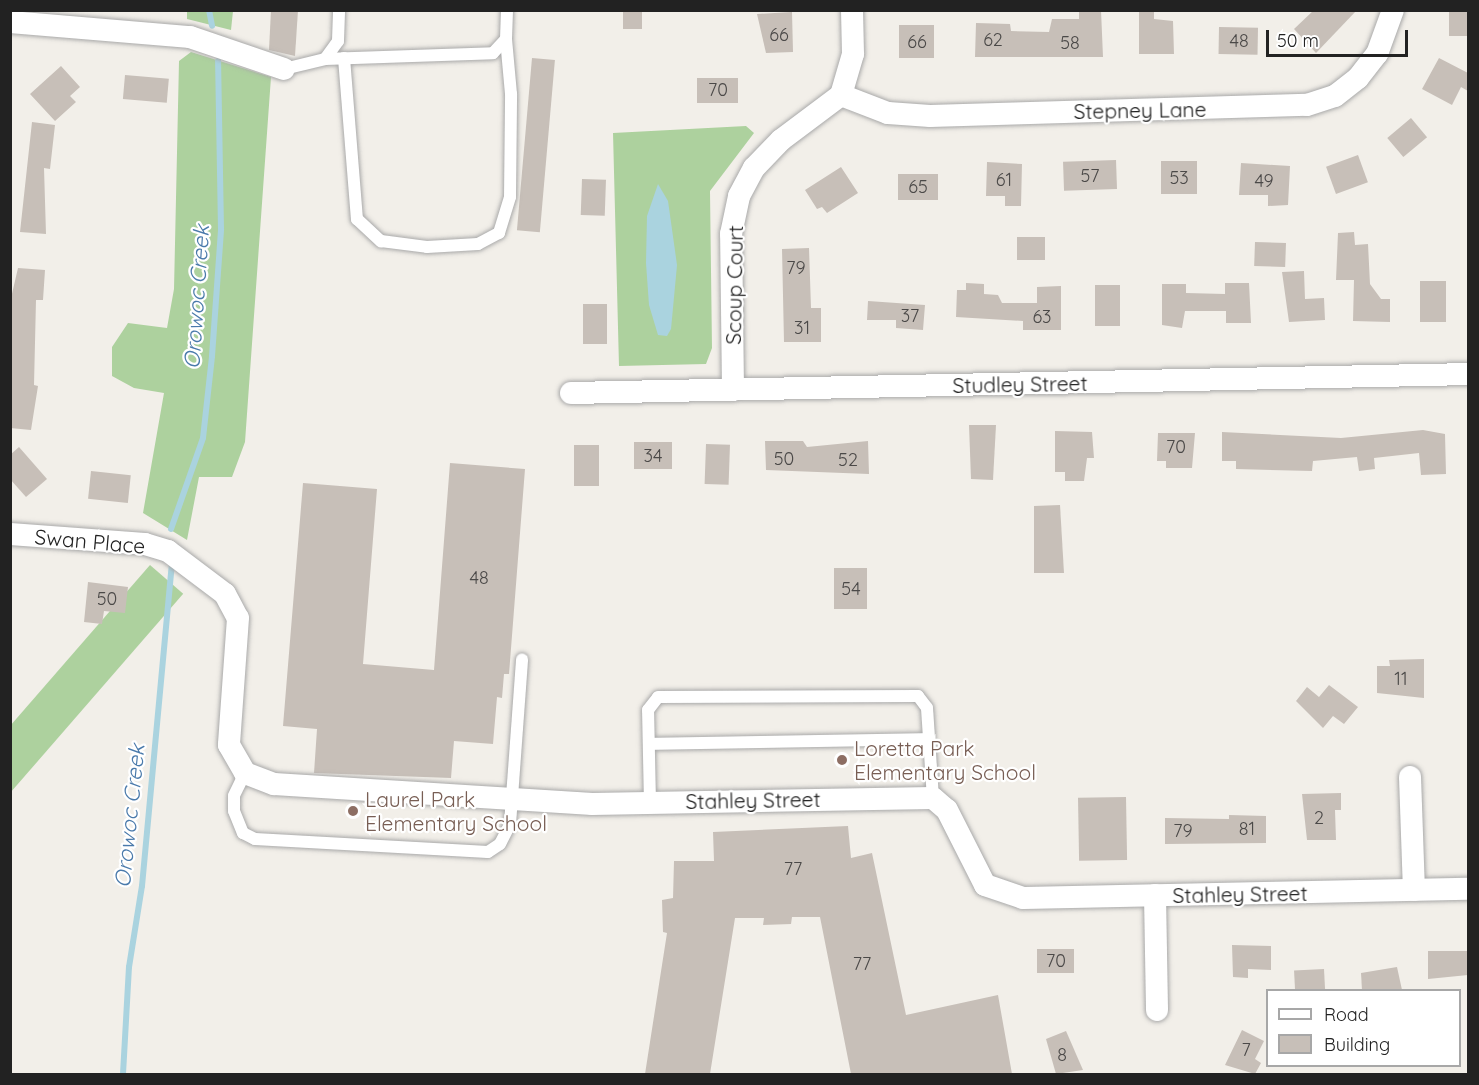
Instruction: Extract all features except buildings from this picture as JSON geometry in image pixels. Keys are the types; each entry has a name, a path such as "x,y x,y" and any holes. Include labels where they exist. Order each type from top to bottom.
{"street":[{"path":"841,95 853,54 852,10"},
{"name":"Stepney Lane","path":"841,95 888,113 930,116 1307,105 1335,96 1358,78 1377,54 1393,10"},
{"path":"10,22 190,37 284,69"},
{"name":"Scoup Court","path":"733,390 731,234 739,196 754,168 781,140 841,95"},
{"name":"Studley Street","path":"571,393 1468,374"},
{"name":"Swan Place","path":"10,534 145,544 168,551 225,594 238,618 229,745 245,773"},
{"name":"Stahley Street","path":"245,773 274,784 513,799 650,803 933,798 947,810 985,885 1023,898 1468,889"},
{"path":"1410,777 1414,890"},
{"path":"1155,895 1156,1010"}],"lane":[{"path":"324,59 338,41 339,10"},
{"path":"344,58 357,219 381,240 427,247 478,244 499,232 510,197 511,94 506,39 507,10"},
{"path":"284,69 324,59 493,53 506,39"},
{"path":"245,773 234,796 234,811 243,833 255,839 488,852 505,834 513,799 522,658"},
{"path":"650,803 648,710 658,697 918,696 927,708 933,798"},
{"path":"649,744 929,739"}],"green space":[{"path":"187,11 233,11 231,30 187,19"},
{"path":"191,52 271,77 245,442 232,477 199,477 187,540 143,513 164,393 134,388 112,376 112,347 128,323 167,328 174,289 179,61"},
{"path":"746,126 754,133 710,191 712,348 706,364 619,366 613,133"},
{"path":"150,565 183,594 10,793 10,726"}],"water":[{"path":"658,184 668,201 677,265 671,329 667,336 658,335 649,305 646,263 647,216"}],"waterway":[{"name":"Orowoc Creek","path":"209,10 212,26"},
{"name":"Orowoc Creek","path":"171,529 203,438 212,356 221,229 218,61"},
{"name":"Orowoc Creek","path":"123,1074 129,967 142,886 172,561"}],"place":[{"name":"Loretta Park Elementary School","path":"842,760"},
{"name":"Laurel Park Elementary School","path":"353,811"}]}
